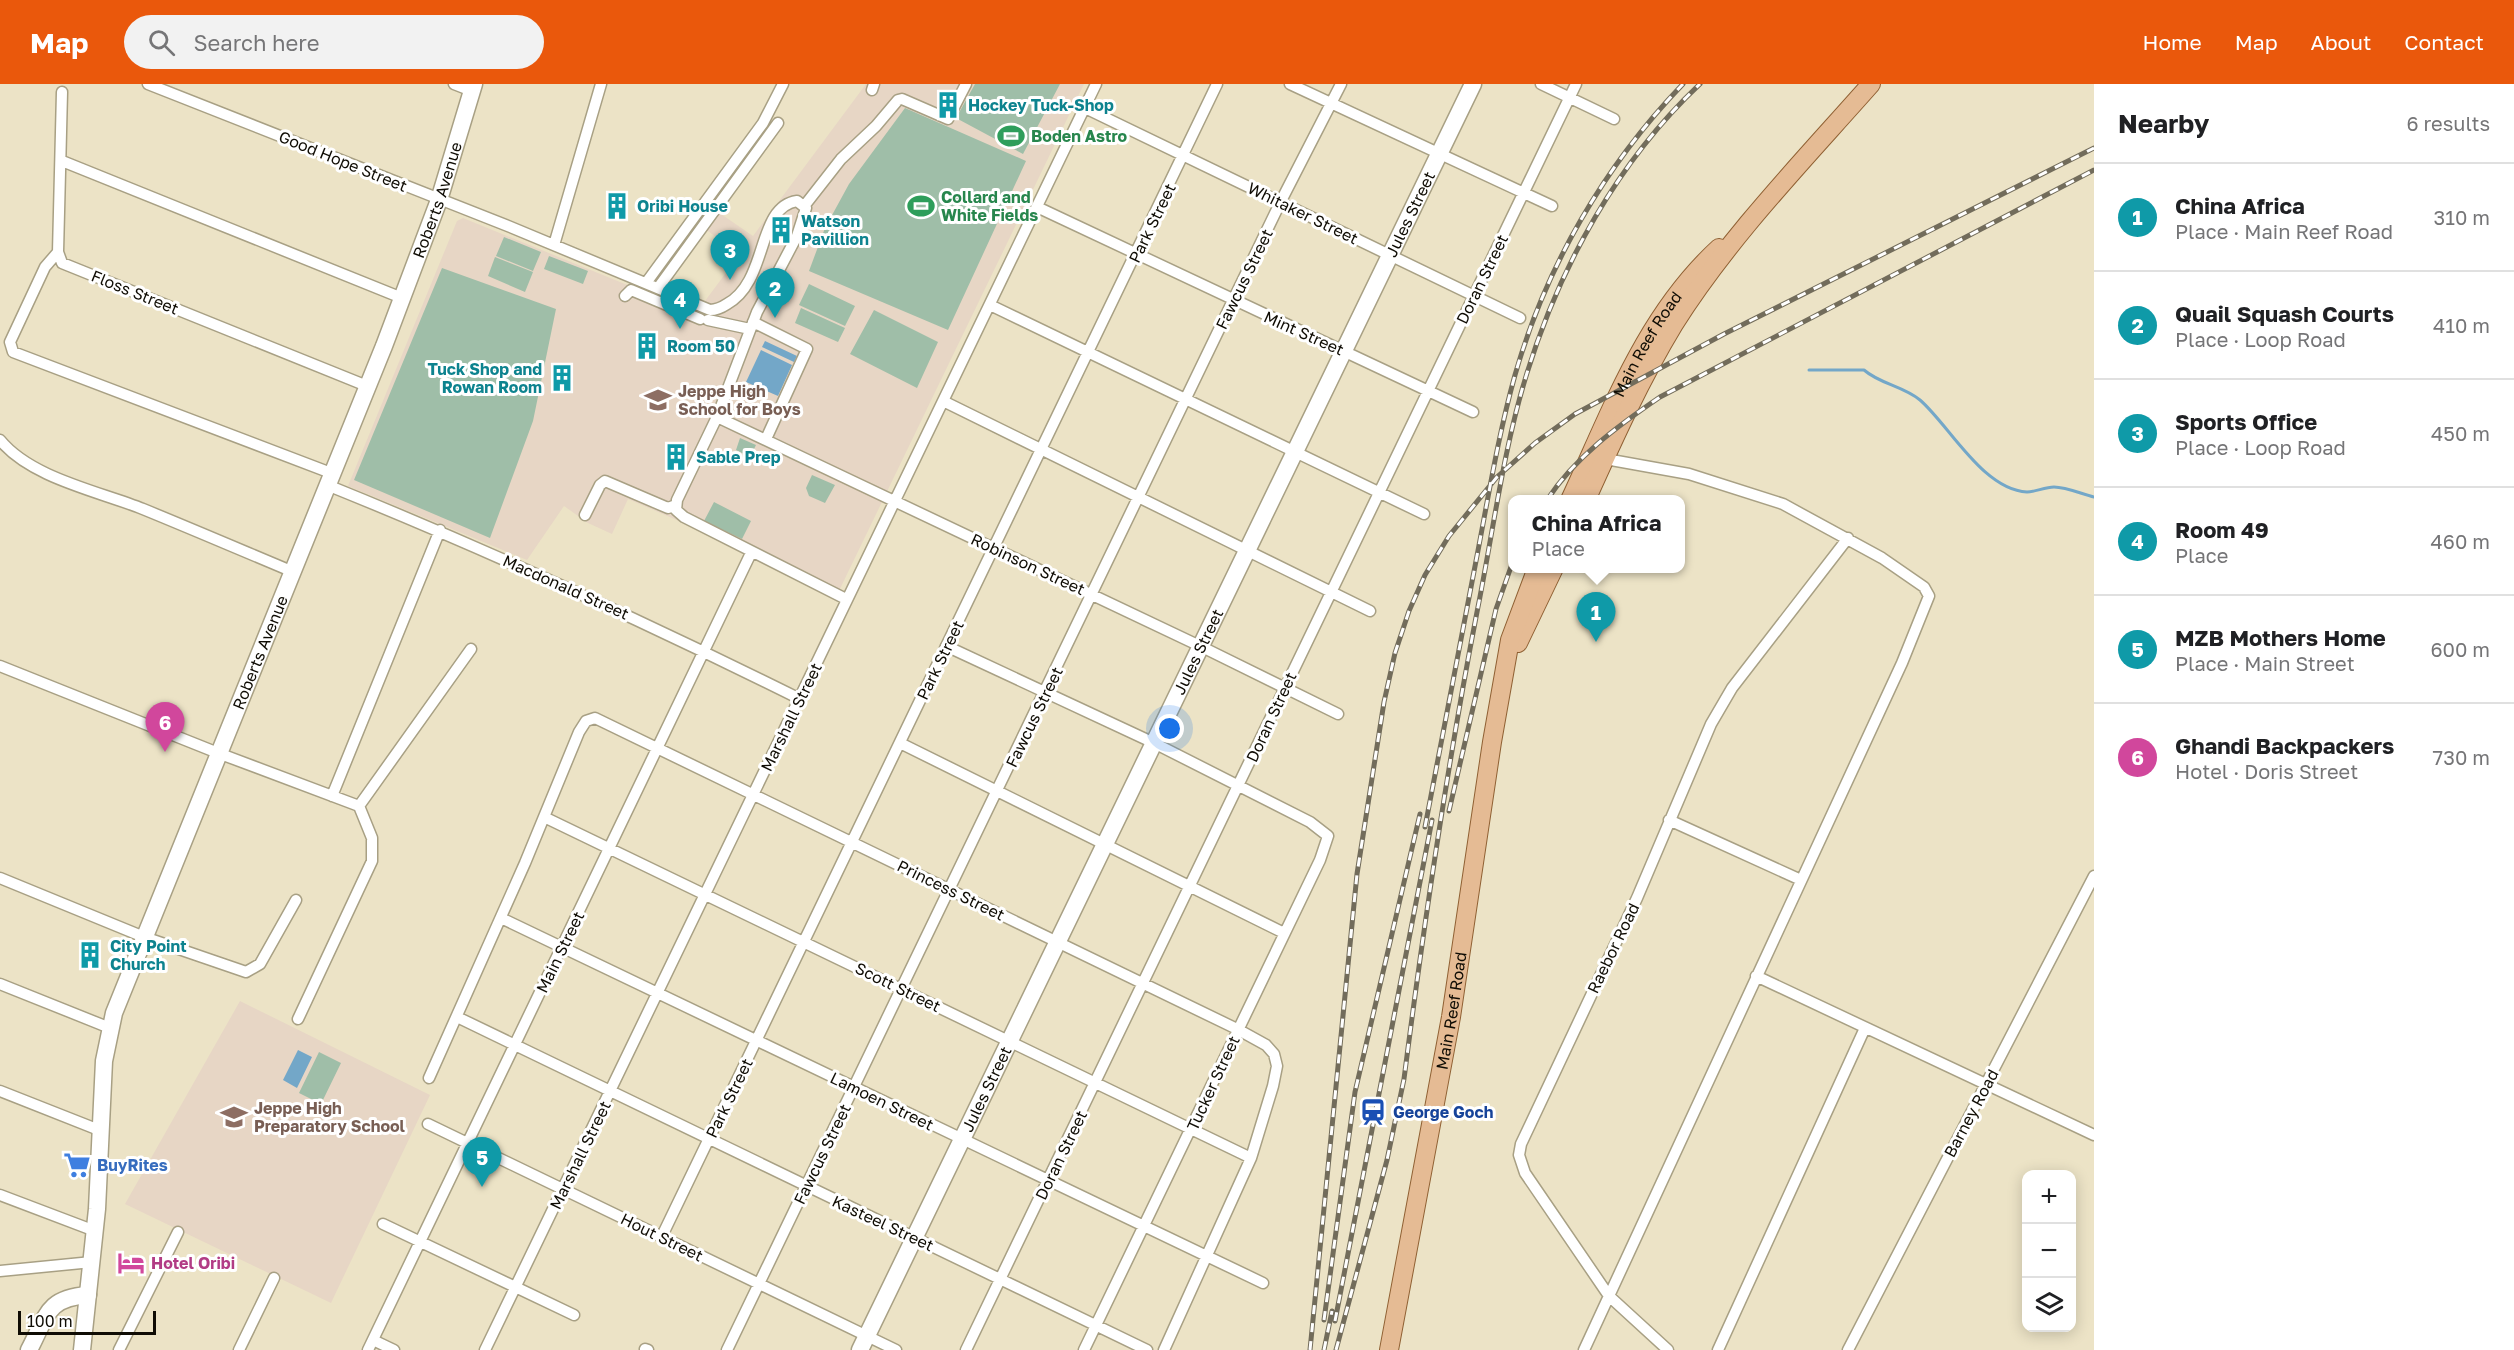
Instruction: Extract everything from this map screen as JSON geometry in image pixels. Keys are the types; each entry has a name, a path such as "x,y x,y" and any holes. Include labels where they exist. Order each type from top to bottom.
{"main road":[{"name":"Jules Street","path":"864,1343 1202,647 1246,549 1473,84"},
{"name":"Main Reef Road","path":"1587,495 1598,458 1621,407 1675,323 1758,212 1871,84"},
{"name":"Roberts Avenue","path":"82,1350 95,1230 104,1061 110,1028 144,937 402,298 439,200 473,88"},
{"name":"Main Reef Road","path":"1573,495 1598,458"},
{"name":"Main Reef Road","path":"1389,1350 1451,1017 1492,742 1517,615 1535,573"},
{"name":"Main Reef Road","path":"1506,670 1552,573"},
{"path":"29,1350 56,1303 70,1296 88,1294"}],"street":[{"name":"Good Hope Street","path":"148,84 169,88 658,288 704,316"},
{"path":"454,84 473,88"},
{"path":"554,245 601,84"},
{"path":"646,283 763,123 783,84"},
{"path":"846,599 751,553 684,517 677,513 676,506 717,417 752,326 797,236 805,213 805,205 841,159 876,126 898,100 902,99 948,119 966,84"},
{"name":"Marshall Street","path":"485,1350 1096,84"},
{"name":"Park Street","path":"663,1236 1041,448 1137,255 1217,84"},
{"path":"1290,84 1552,206"},
{"name":"Fawcus Street","path":"727,1350 998,793 1280,203 1341,84"},
{"path":"1541,84 1614,119"},
{"name":"Doran Street","path":"966,1350 1049,1182 1576,84"},
{"path":"58,252 62,92"},
{"name":"Whitaker Street","path":"1085,108 1520,318"},
{"path":"658,288 778,123"},
{"path":"62,161 402,298"},
{"path":"704,316 737,298 754,276 760,258 762,241 770,224 792,201 805,205"},
{"name":"Mint Street","path":"1037,207 1234,302 1473,412"},
{"name":"Macdonald Street","path":"58,252 45,267 10,342 11,350 329,479 704,651 800,699"},
{"name":"Floss Street","path":"58,252 59,260 68,266 367,386"},
{"path":"625,296 631,290 704,316 752,326 807,349 766,440"},
{"path":"990,305 1424,514"},
{"path":"944,401 1370,610"},
{"name":"Robinson Street","path":"717,417 1338,714"},
{"path":"0,441 16,457 39,470 142,508 291,571"},
{"path":"1584,1350 1928,604 1928,592 1904,572 1848,538 1775,501 1682,472 1598,458"},
{"path":"585,514 605,481 668,508 676,506"},
{"path":"332,796 440,530"},
{"name":"Raebor Road","path":"1668,1350 1609,1296 1536,1191 1520,1164 1519,1155 1546,1087 1637,898 1711,724 1726,697 1848,538"},
{"name":"Main Street","path":"370,1345 466,1143 611,849 751,553"},
{"path":"946,646 1154,743 1238,787"},
{"path":"359,806 471,649"},
{"path":"0,666 218,753 359,806 372,838 372,861 298,1019"},
{"name":"Princess Street","path":"544,817 579,732 586,721 595,718 754,794 1258,1040 1274,1054 1277,1066 1251,1158"},
{"path":"900,743 1284,933"},
{"name":"Tucker Street","path":"1084,1350 1328,840 1326,832 1310,822 1238,787"},
{"path":"429,1078 544,817"},
{"name":"Scott Street","path":"544,817 1251,1158"},
{"path":"1669,820 1801,880"},
{"name":"Barney Road","path":"1848,1350 2094,876"},
{"path":"0,878 144,937 250,971 260,964 296,900"},
{"name":"Lamoen Street","path":"501,918 1143,1228 1263,1283"},
{"path":"1756,976 2094,1135"},
{"path":"0,984 110,1028"},
{"name":"Kasteel Street","path":"457,1017 1147,1350"},
{"path":"1718,1350 1864,1028"},
{"path":"0,1091 99,1130"},
{"name":"Hout Street","path":"428,1124 759,1284 864,1343 896,1350"},
{"path":"1164,1350 1208,1258 1251,1158"},
{"path":"0,1195 95,1230"},
{"path":"383,1224 574,1315"},
{"path":"119,1350 178,1232"},
{"path":"0,1271 92,1262"},
{"path":"239,1350 274,1278"},
{"path":"370,1345 394,1350"}],"shaded area":[{"name":"Jeppe High School for Boys","path":"866,84 1084,84 837,595 737,546 628,499 612,534 588,523 564,506 527,560 348,486 457,221 463,218 696,313 740,254 705,229 718,212 753,236"},
{"path":"240,1001 430,1095 331,1303 125,1204"}],"green space":[{"name":"Boden Astro","path":"975,84 1060,84 1023,154 956,118"},
{"name":"Collard and White Fields","path":"905,108 1026,161 948,330 809,271 825,228 849,184"},
{"path":"504,237 541,252 533,271 496,256"},
{"path":"549,256 588,271 583,284 544,269"},
{"path":"495,257 533,272 525,292 488,276"},
{"path":"442,268 556,309 533,421 490,538 354,480"},
{"path":"809,284 855,306 845,326 799,305"},
{"path":"801,308 845,328 838,342 795,323"},
{"path":"874,310 938,342 917,388 850,354"},
{"path":"740,438 756,445 750,457 736,450"},
{"path":"812,475 835,485 825,503 809,496 806,488"},
{"path":"714,502 751,521 742,539 704,521"},
{"path":"319,1052 341,1063 321,1104 299,1093"}],"water":[{"path":"765,341 797,356 794,362 762,347"},
{"path":"761,350 792,365 778,396 746,382"},
{"path":"298,1050 312,1057 297,1088 283,1080"}],"waterway":[{"path":"1809,370 1864,370 1877,379 1913,395 1931,411 1981,469 2011,488 2027,492 2059,487 2094,497"}],"railway":[{"path":"1425,827 1498,444 1515,375 1528,335 1543,295 1581,219 1628,148 1683,84"},
{"path":"1336,1350 1387,1160 1404,1079 1428,904 1456,728 1499,492 1511,432 1527,373 1556,294 1595,217 1643,147 1670,114 1700,84"},
{"path":"1310,1350 1357,874 1384,702 1395,653 1409,611 1425,575 1449,536 1497,477 1535,443 1575,414 1724,334 2094,148"},
{"path":"1550,495 1584,456 1660,397 2094,170"},
{"path":"1449,811 1496,609 1509,573"},
{"path":"1324,1320 1355,1092 1420,814"},
{"path":"1335,1321 1432,820"},
{"path":"1324,1350 1332,1311"}],"place":[{"name":"Hockey Tuck-Shop","path":"948,105"},
{"name":"Boden Astro","path":"1011,136"},
{"name":"Oribi House","path":"617,206"},
{"name":"Collard and White Fields","path":"921,206"},
{"name":"Watson Pavillion","path":"781,230"},
{"name":"Sports Office","path":"730,280"},
{"name":"Quail Squash Courts","path":"775,318"},
{"name":"Room 49","path":"680,329"},
{"name":"Room 50","path":"647,346"},
{"name":"Tuck Shop and Rowan Room","path":"562,378"},
{"name":"Jeppe High School for Boys","path":"658,400"},
{"name":"Sable Prep","path":"676,457"},
{"name":"China Africa","path":"1596,642"},
{"name":"Ghandi Backpackers","path":"165,752"},
{"name":"City Point Church","path":"90,955"},
{"name":"George Goch","path":"1373,1112"},
{"name":"Jeppe High Preparatory School","path":"234,1117"},
{"name":"BuyRites","path":"77,1165"},
{"name":"MZB Mothers Home","path":"482,1187"},
{"name":"Hotel Oribi","path":"131,1263"}]}
